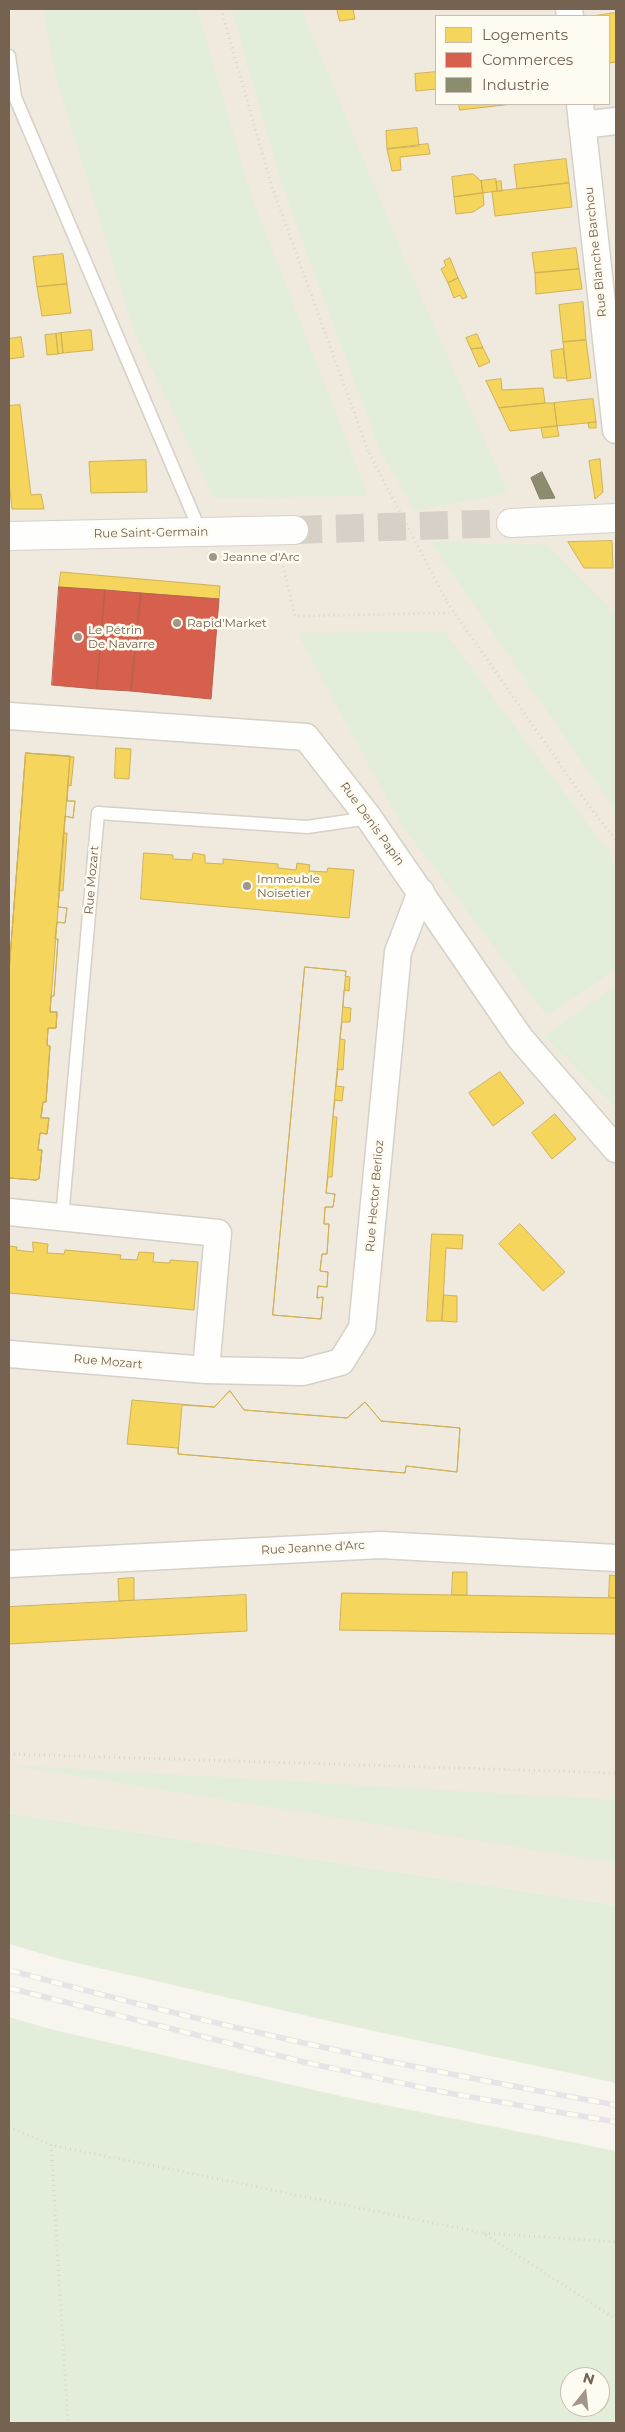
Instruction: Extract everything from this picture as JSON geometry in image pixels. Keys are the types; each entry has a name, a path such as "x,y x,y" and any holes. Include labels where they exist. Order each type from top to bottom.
{"street":[{"path":"581,114 616,121"},
{"name":"Rue Blanche Barchou","path":"581,114 616,430"},
{"path":"511,522 616,518"},
{"name":"Rue Saint-Germain","path":"9,536 284,530"},
{"name":"Rue Denis Papin","path":"9,716 306,737 369,818 520,1038 616,1149"},
{"name":"Rue Hector Berlioz","path":"206,1370 303,1372 332,1365 341,1362 362,1328 398,952 421,892"},
{"path":"9,1212 218,1234 206,1370"},
{"name":"Rue Mozart","path":"9,1354 206,1370"},
{"name":"Rue Jeanne d'Arc","path":"9,1564 382,1545 616,1558"}],"lane":[{"path":"9,56 16,97 201,532"},
{"name":"Rue Mozart","path":"62,1218 98,813 307,827 369,818"}],"path":[{"path":"221,9 272,187 370,453 447,602 589,806 616,840"},
{"path":"284,530 295,616 455,613"},
{"path":"9,1754 616,1773"},
{"path":"9,2127 51,2145 484,2233 616,2242"},
{"path":"51,2145 68,2423"},
{"path":"484,2233 616,2319"}],"shaded area":[{"path":"9,9 616,9 616,1905 9,1813"}],"green space":[{"path":"43,9 197,9 252,198 368,496 214,498 134,331 56,77"},
{"path":"232,9 301,9 405,260 508,493 415,511 380,450 281,182"},
{"path":"430,541 548,545 616,615 616,811"},
{"path":"444,631 616,863 616,969 547,1016 402,825 297,633"},
{"path":"616,986 616,1108 544,1036"},
{"path":"9,1765 616,1800 616,1863"},
{"path":"9,1813 616,1905 616,2083 351,2026 60,1959 9,1944"},
{"path":"9,2017 50,2029 340,2096 616,2151 616,2423 9,2423"}],"building: Logements":[{"path":"337,9 353,9 355,19 340,21"},
{"path":"616,13 616,62 610,63 610,15 600,15"},
{"path":"435,72 435,89 416,91 415,74"},
{"path":"459,105 504,105 460,110"},
{"path":"417,128 419,146 387,149 386,131"},
{"path":"428,144 430,154 400,157 401,170 392,171 387,149"},
{"path":"566,159 569,183 517,189 514,165"},
{"path":"473,174 481,181 483,193 454,197 452,177"},
{"path":"496,179 497,191 483,193 481,181"},
{"path":"501,181 502,191 497,191 496,182"},
{"path":"569,183 572,207 495,216 492,192"},
{"path":"483,193 484,205 473,212 456,214 454,197"},
{"path":"576,248 579,269 535,273 532,253"},
{"path":"63,254 67,284 37,287 33,257"},
{"path":"450,258 458,278 448,283 441,269 446,266 444,261"},
{"path":"579,269 582,289 536,294 535,273"},
{"path":"458,278 467,297 462,299 460,295 454,298 448,283"},
{"path":"67,284 71,313 42,316 37,287"},
{"path":"583,302 586,340 563,342 559,305"},
{"path":"91,330 93,350 63,353 61,333"},
{"path":"61,333 63,353 58,354 56,334"},
{"path":"56,334 58,354 47,355 45,335"},
{"path":"477,334 483,348 471,349 466,338"},
{"path":"21,337 24,357 9,359 9,339"},
{"path":"586,340 591,378 567,381 563,342"},
{"path":"483,348 490,362 479,367 471,349"},
{"path":"563,349 567,378 554,378 551,351"},
{"path":"501,379 502,390 543,388 545,403 499,408 486,381"},
{"path":"593,399 596,422 557,426 554,403"},
{"path":"554,403 557,426 510,431 499,408"},
{"path":"20,405 31,495 41,494 44,509 12,509 9,482 9,406"},
{"path":"596,422 596,428 589,428 588,423"},
{"path":"557,426 559,436 543,438 541,428"},
{"path":"600,459 603,492 595,499 589,461"},
{"path":"146,460 147,492 91,493 89,462"},
{"path":"612,541 613,568 584,568 568,542"},
{"path":"61,572 220,586 219,599 59,587"},
{"path":"116,748 131,749 129,779 115,778"},
{"path":"26,753 74,757 71,786 68,785 67,801 75,801 73,818 65,816 58,907 67,908 65,923 57,922 55,939 58,939 54,996 51,996 50,1012 57,1012 56,1028 48,1028 47,1045 50,1046 46,1102 43,1102 41,1118 49,1118 47,1134 40,1133 38,1150 42,1150 39,1179 36,1180 9,1178 9,972"},
{"path":"26,753 70,756 67,801 75,801 73,818 65,816 58,907 67,908 65,923 57,922 55,939 58,939 54,996 51,996 50,1012 57,1012 56,1028 48,1028 47,1045 50,1046 46,1102 43,1102 41,1118 49,1118 47,1134 40,1133 38,1150 42,1150 39,1179 36,1180 9,1178 9,972"},
{"path":"26,753 70,756 50,1012 57,1012 56,1028 48,1028 47,1045 50,1046 46,1102 43,1102 41,1118 49,1118 47,1134 40,1133 38,1150 42,1150 39,1179 36,1180 9,1178 9,972"},
{"path":"64,833 67,833 63,891 59,890"},
{"name":"Immeuble Noisetier","path":"144,853 173,855 173,859 192,860 193,853 205,855 205,863 223,864 223,859 278,864 278,868 296,870 297,863 310,865 309,871 327,872 328,868 354,870 349,918 141,899"},
{"path":"305,967 346,971 345,976 350,977 349,991 344,990 343,1007 351,1008 350,1022 342,1022 340,1039 345,1040 343,1070 338,1069 336,1086 344,1087 342,1101 335,1100 333,1117 337,1117 332,1177 328,1177 326,1193 335,1194 333,1207 325,1207 324,1224 329,1224 327,1254 322,1254 320,1271 328,1272 327,1287 318,1286 317,1298 323,1297 321,1319 273,1315"},
{"path":"305,967 346,971 326,1193 335,1194 333,1207 325,1207 324,1224 329,1224 327,1254 322,1254 320,1271 328,1272 327,1287 318,1286 317,1298 323,1297 321,1319 273,1315"},
{"path":"500,1072 524,1103 493,1126 469,1093"},
{"path":"555,1114 576,1139 552,1159 532,1133"},
{"path":"520,1224 565,1272 543,1291 499,1244"},
{"path":"432,1234 463,1235 462,1249 446,1248 442,1321 427,1321"},
{"path":"33,1242 48,1244 47,1253 64,1254 65,1250 121,1255 120,1259 137,1260 139,1252 154,1253 153,1262 170,1263 170,1260 198,1262 194,1310 9,1293 9,1246 17,1247 16,1250 33,1252"},
{"path":"444,1295 457,1296 457,1322 442,1321"},
{"path":"230,1391 244,1410 347,1418 365,1402 381,1421 460,1428 457,1472 406,1466 405,1473 178,1454 178,1448 127,1444 132,1400 214,1407"},
{"path":"230,1391 244,1410 347,1418 365,1402 381,1421 460,1428 457,1472 406,1466 405,1473 178,1454 182,1405 214,1407"},
{"path":"453,1572 467,1572 467,1595 452,1595"},
{"path":"610,1575 616,1576 616,1598 609,1597"},
{"path":"134,1578 134,1600 119,1601 118,1579"},
{"path":"342,1593 616,1598 616,1634 340,1630"},
{"path":"246,1595 247,1631 9,1644 9,1607"}],"building: Commerces":[{"name":"Le Pétrin De Navarre","path":"59,587 105,590 97,689 52,685"},
{"path":"105,590 141,593 131,691 97,689"},
{"name":"Rapid'Market","path":"141,593 219,599 211,699 131,691"}],"building: Industrie":[{"path":"542,472 555,498 540,499 531,478"}],"tunnel":[{"path":"294,530 511,523"}],"railway":[{"path":"9,1970 311,2045 616,2105"},
{"path":"9,1988 308,2063 448,2093 616,2122"}],"place":[{"name":"Jeanne d'Arc","path":"213,557"},
{"name":"Rapid'Market","path":"177,623"},
{"name":"Le Pétrin De Navarre","path":"78,637"},
{"name":"Immeuble Noisetier","path":"247,886"}]}
